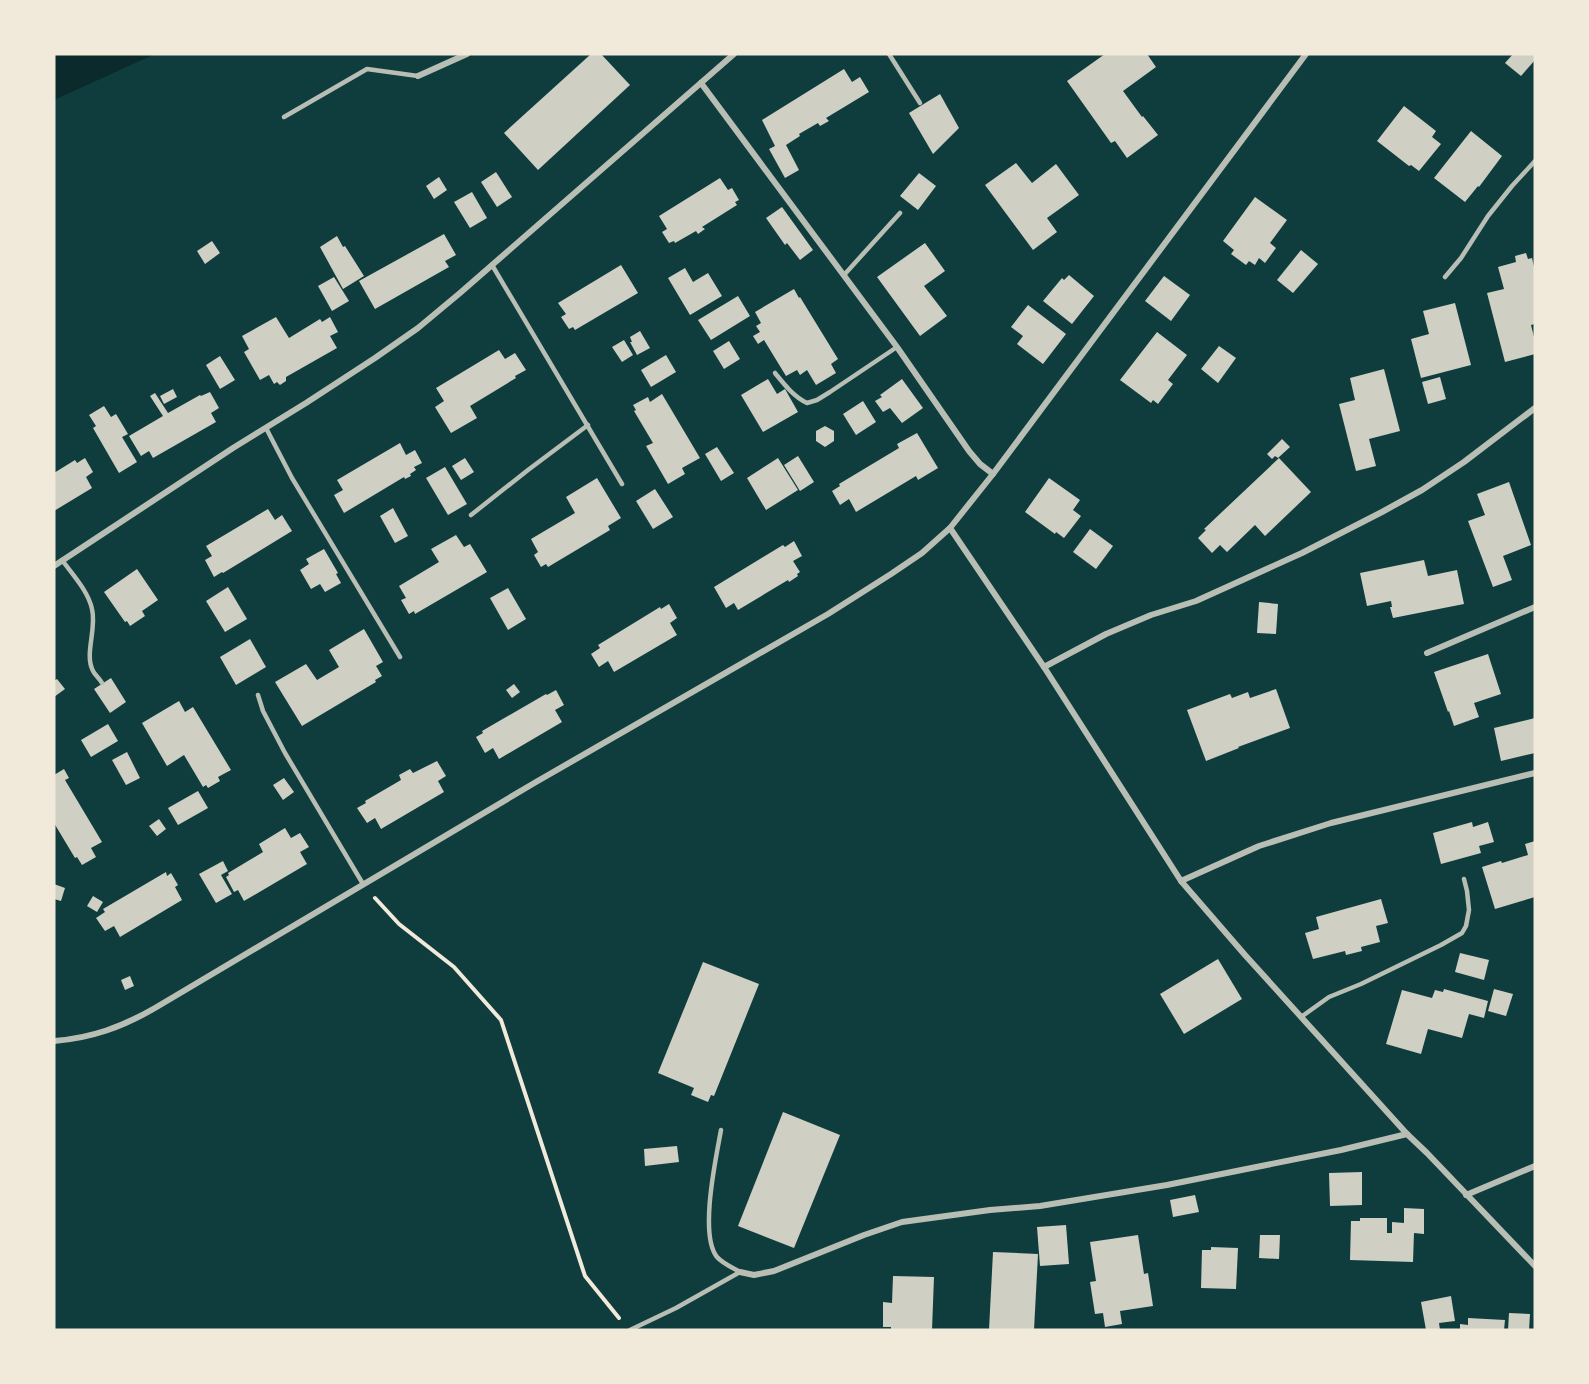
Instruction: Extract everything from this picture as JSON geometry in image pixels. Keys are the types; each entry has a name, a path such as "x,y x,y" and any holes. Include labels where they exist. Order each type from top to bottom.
{"street":[{"path":"418,76 467,54"},
{"path":"54,566 418,328 734,54"},
{"path":"54,1041 77,1039 128,1023 536,782 828,614 922,554 950,528 993,474 1306,54"},
{"path":"701,83 897,347 969,451 993,474"},
{"path":"1044,667 1106,634 1151,615 1196,601 1302,553 1382,512 1422,490 1464,462 1535,408"},
{"path":"950,528 1044,667 1181,881 1407,1134 1535,1266"},
{"path":"1427,653 1535,607"},
{"path":"1181,881 1259,846 1331,823 1535,773"},
{"path":"740,1272 754,1275 774,1271 864,1234 902,1222 1040,1206 1167,1185 1341,1150 1407,1134"},
{"path":"1466,1195 1535,1166"}],"lane":[{"path":"889,54 920,103"},
{"path":"284,117 367,69 418,76"},
{"path":"1445,277 1461,258 1488,216 1535,161"},
{"path":"844,275 900,213"},
{"path":"492,265 622,484"},
{"path":"775,373 790,390 807,403 830,392 897,347"},
{"path":"471,515 588,425"},
{"path":"266,428 292,478 400,657"},
{"path":"63,561 87,596 92,608 94,621 91,660 93,671 102,682"},
{"path":"258,695 263,711 285,753 363,884"},
{"path":"1301,1017 1329,997 1381,974 1462,933 1469,910 1464,879"},
{"path":"630,1330 676,1308 740,1272 718,1258 711,1247 709,1229 711,1191 721,1130"}],"path":[{"path":"363,884 399,924 454,967 501,1020 585,1276 621,1321"}],"water":[{"path":"54,54 155,54 54,100"}],"building":[{"path":"591,54 601,54 630,85 538,170 504,133"},
{"path":"1105,54 1147,54 1156,67 1123,91 1158,135 1127,158 1115,141 1111,143 1067,81"},
{"path":"1513,54 1535,54 1535,60 1521,76 1505,63"},
{"path":"844,69 852,82 860,77 869,92 826,118 829,121 820,126 818,123 786,145 799,170 785,178 769,149 775,146 762,120"},
{"path":"940,94 959,128 933,154 909,113"},
{"path":"1404,106 1436,131 1432,137 1441,144 1419,171 1377,141"},
{"path":"1471,131 1502,156 1465,202 1434,178"},
{"path":"1016,163 1032,183 1056,164 1079,195 1047,218 1057,232 1033,250 985,185"},
{"path":"496,172 512,197 497,207 481,182"},
{"path":"919,173 936,186 918,210 900,196"},
{"path":"439,177 447,190 434,199 426,186"},
{"path":"720,178 728,190 732,188 739,200 735,202 737,205 702,227 705,229 698,234 696,231 675,243 674,241 669,243 662,232 667,229 659,216"},
{"path":"472,192 487,218 470,228 454,202"},
{"path":"1255,197 1287,220 1270,243 1276,248 1265,263 1259,258 1255,265 1249,261 1246,265 1231,254 1234,250 1223,241"},
{"path":"782,207 813,250 800,260 787,243 785,245 766,218"},
{"path":"444,234 456,255 445,261 449,267 375,309 359,281"},
{"path":"337,236 364,276 343,289 320,247"},
{"path":"212,241 220,253 205,264 197,251"},
{"path":"925,243 945,271 924,286 947,316 920,336 877,277"},
{"path":"1301,250 1318,264 1293,293 1277,280"},
{"path":"1526,253 1528,259 1532,258 1535,271 1535,324 1531,325 1535,354 1505,362 1487,293 1504,289 1498,267 1516,262 1515,256"},
{"path":"621,265 638,293 575,330 573,327 569,329 561,317 566,314 558,303"},
{"path":"685,268 693,282 708,273 722,296 690,315 668,278"},
{"path":"1069,275 1094,296 1072,324 1043,301 1062,278 1064,280"},
{"path":"1164,276 1190,295 1171,321 1145,301"},
{"path":"334,277 349,301 332,311 318,286"},
{"path":"794,289 838,359 831,364 836,373 816,385 807,370 800,375 797,370 786,376 764,340 758,344 753,336 760,332 756,326 761,323 755,312"},
{"path":"738,296 750,316 711,340 698,320"},
{"path":"1455,303 1471,365 1421,378 1411,339 1429,334 1423,311"},
{"path":"1028,305 1066,334 1043,364 1017,344 1023,336 1011,327"},
{"path":"276,317 289,338 320,319 322,322 330,317 338,332 330,336 337,348 286,377 286,381 280,385 277,382 274,384 269,375 260,380 244,352 249,349 242,336"},
{"path":"640,331 650,348 637,355 630,342 632,342 630,337"},
{"path":"1157,332 1187,355 1168,380 1173,384 1158,404 1153,400 1151,403 1120,380"},
{"path":"624,340 633,355 622,362 612,347"},
{"path":"729,341 740,359 724,369 713,351"},
{"path":"1219,346 1236,358 1218,383 1201,369"},
{"path":"499,350 505,359 515,353 526,370 470,406 477,418 451,433 435,407 444,401 436,388"},
{"path":"666,355 676,372 651,387 641,370"},
{"path":"220,356 235,380 220,389 206,365"},
{"path":"1384,369 1400,431 1369,439 1376,466 1356,471 1339,404 1355,400 1350,378"},
{"path":"1440,377 1446,399 1428,404 1422,382"},
{"path":"768,379 777,394 785,389 798,412 763,432 741,395"},
{"path":"902,379 923,408 902,423 890,408 883,412 875,401"},
{"path":"173,389 177,397 164,404 160,396"},
{"path":"210,392 219,408 211,413 216,422 153,458 149,451 141,456 129,436 163,416 150,396 155,393 168,413"},
{"path":"662,394 700,458 682,468 685,474 668,484 646,446 653,443 634,411 636,410 633,405 648,397 650,402"},
{"path":"863,401 876,422 856,435 843,414"},
{"path":"104,406 111,417 116,414 128,434 122,437 137,462 119,473 93,428 96,426 89,415"},
{"path":"825,426 834,431 834,441 825,447 816,441 816,431"},
{"path":"917,433 938,468 918,480 916,476 856,512 849,499 840,505 832,491 840,486 839,484 899,448 897,444"},
{"path":"1282,439 1290,447 1278,458 1275,456 1272,459 1267,454"},
{"path":"400,443 406,455 415,450 422,463 414,467 416,470 410,474 411,476 405,479 404,477 344,513 334,495 343,490 337,480"},
{"path":"717,447 734,473 721,481 705,454"},
{"path":"798,456 814,482 800,491 784,465"},
{"path":"85,458 93,472 86,477 92,488 54,511 54,473 75,460 77,463"},
{"path":"465,458 474,472 461,480 452,466"},
{"path":"778,458 798,490 766,510 747,478"},
{"path":"1279,458 1311,492 1265,536 1255,525 1227,552 1220,545 1212,553 1198,538 1206,530 1204,529"},
{"path":"445,467 467,504 448,515 426,478"},
{"path":"597,478 621,518 608,526 610,530 548,567 546,564 541,567 534,555 538,552 531,539 575,513 566,497"},
{"path":"1049,478 1080,500 1073,510 1081,516 1064,538 1025,512"},
{"path":"1509,482 1531,545 1503,556 1512,580 1493,587 1468,521 1485,515 1477,494"},
{"path":"655,489 673,517 653,529 636,501"},
{"path":"393,508 408,536 395,543 380,516"},
{"path":"268,509 275,520 282,515 292,531 214,577 205,560 212,556 206,546"},
{"path":"1090,529 1113,546 1096,569 1073,552"},
{"path":"456,535 464,547 470,544 487,572 415,614 414,611 409,614 401,600 406,598 399,586 439,562 431,549"},
{"path":"794,541 802,556 793,561 800,572 798,576 738,610 734,603 726,608 714,587 783,545 785,547"},
{"path":"324,549 341,583 325,592 320,584 311,589 300,570 309,564 306,559"},
{"path":"1424,560 1428,576 1457,570 1464,604 1393,618 1391,601 1367,606 1360,573"},
{"path":"137,569 158,600 142,611 145,616 130,626 104,592"},
{"path":"228,587 247,619 225,632 206,601"},
{"path":"508,588 526,619 508,630 490,598"},
{"path":"1259,602 1278,604 1276,634 1257,633"},
{"path":"669,604 677,618 670,623 677,635 614,672 608,661 599,667 591,654 600,648 598,645 660,607 661,609"},
{"path":"364,629 383,662 376,666 382,676 375,680 376,682 302,726 275,682 306,664 317,680 339,667 329,650"},
{"path":"250,639 266,667 236,685 220,657"},
{"path":"1488,654 1501,694 1474,703 1479,717 1454,726 1434,672"},
{"path":"111,678 126,702 110,713 94,689"},
{"path":"57,679 65,689 54,697 54,681"},
{"path":"514,684 520,692 512,698 506,690"},
{"path":"1276,689 1290,728 1206,761 1187,710 1230,694 1232,698 1248,692 1250,698"},
{"path":"556,690 564,705 555,710 562,722 499,759 493,748 485,753 476,737 483,733 482,731"},
{"path":"179,701 185,712 193,707 231,770 218,777 220,781 208,788 206,785 203,787 184,755 167,766 142,723"},
{"path":"1535,718 1535,753 1501,761 1494,728"},
{"path":"108,724 118,741 91,757 81,740"},
{"path":"127,752 140,778 126,785 112,760"},
{"path":"437,761 446,776 438,781 444,792 381,829 375,818 367,823 357,808 401,780 399,775 410,769 413,773"},
{"path":"64,769 69,778 65,780 102,842 91,848 96,857 82,865 77,857 75,858 54,823 54,775"},
{"path":"284,778 294,792 283,800 273,785"},
{"path":"198,791 208,808 178,825 168,808"},
{"path":"159,819 166,829 157,836 149,826"},
{"path":"1472,822 1473,827 1488,822 1494,842 1479,846 1481,853 1441,864 1433,833"},
{"path":"285,828 291,838 300,833 309,847 300,852 307,864 244,901 238,890 234,892 226,877 228,873 263,852 259,844"},
{"path":"1535,841 1535,897 1495,909 1482,867 1528,855 1525,844"},
{"path":"223,861 228,871 221,875 232,894 216,903 199,874"},
{"path":"166,872 167,876 171,873 178,885 175,887 182,900 120,937 114,926 105,931 96,918 105,912 103,909"},
{"path":"54,884 65,888 61,901 54,899"},
{"path":"93,896 103,902 97,912 87,906"},
{"path":"1381,899 1388,923 1376,926 1380,942 1361,947 1362,951 1346,955 1345,951 1313,959 1305,933 1319,929 1316,917"},
{"path":"1460,953 1489,960 1484,980 1455,972"},
{"path":"1218,959 1242,999 1184,1034 1160,994"},
{"path":"703,962 759,984 714,1096 711,1095 708,1102 691,1095 694,1088 658,1073"},
{"path":"130,976 134,986 125,990 121,980"},
{"path":"1444,989 1488,1001 1484,1018 1469,1014 1462,1038 1428,1029 1421,1054 1386,1044 1402,990 1432,998 1435,990 1443,992"},
{"path":"1494,989 1513,994 1506,1016 1488,1011"},
{"path":"783,1112 840,1135 794,1248 738,1226"},
{"path":"677,1146 679,1162 645,1166 644,1149"},
{"path":"1362,1172 1362,1205 1330,1206 1329,1173"},
{"path":"1195,1195 1199,1212 1173,1217 1170,1200"},
{"path":"1404,1208 1424,1209 1424,1234 1414,1233 1413,1262 1350,1260 1351,1221 1360,1221 1360,1218 1387,1218 1387,1233 1392,1233 1392,1222 1404,1223"},
{"path":"1066,1225 1069,1264 1040,1266 1037,1227"},
{"path":"1138,1235 1144,1274 1148,1273 1153,1306 1120,1311 1122,1324 1105,1327 1103,1313 1095,1314 1090,1282 1096,1281 1090,1242"},
{"path":"1260,1235 1280,1235 1279,1259 1259,1258"},
{"path":"1211,1247 1238,1248 1236,1289 1201,1288 1202,1250 1211,1250"},
{"path":"993,1252 1038,1254 1034,1330 989,1330"},
{"path":"893,1276 934,1277 932,1330 891,1330 891,1327 883,1327 883,1302 892,1303"},
{"path":"1451,1296 1455,1321 1439,1323 1440,1330 1426,1330 1421,1302"},
{"path":"1509,1313 1530,1314 1529,1330 1508,1330"},
{"path":"1468,1318 1505,1320 1504,1330 1460,1330 1460,1324 1468,1325"}]}
